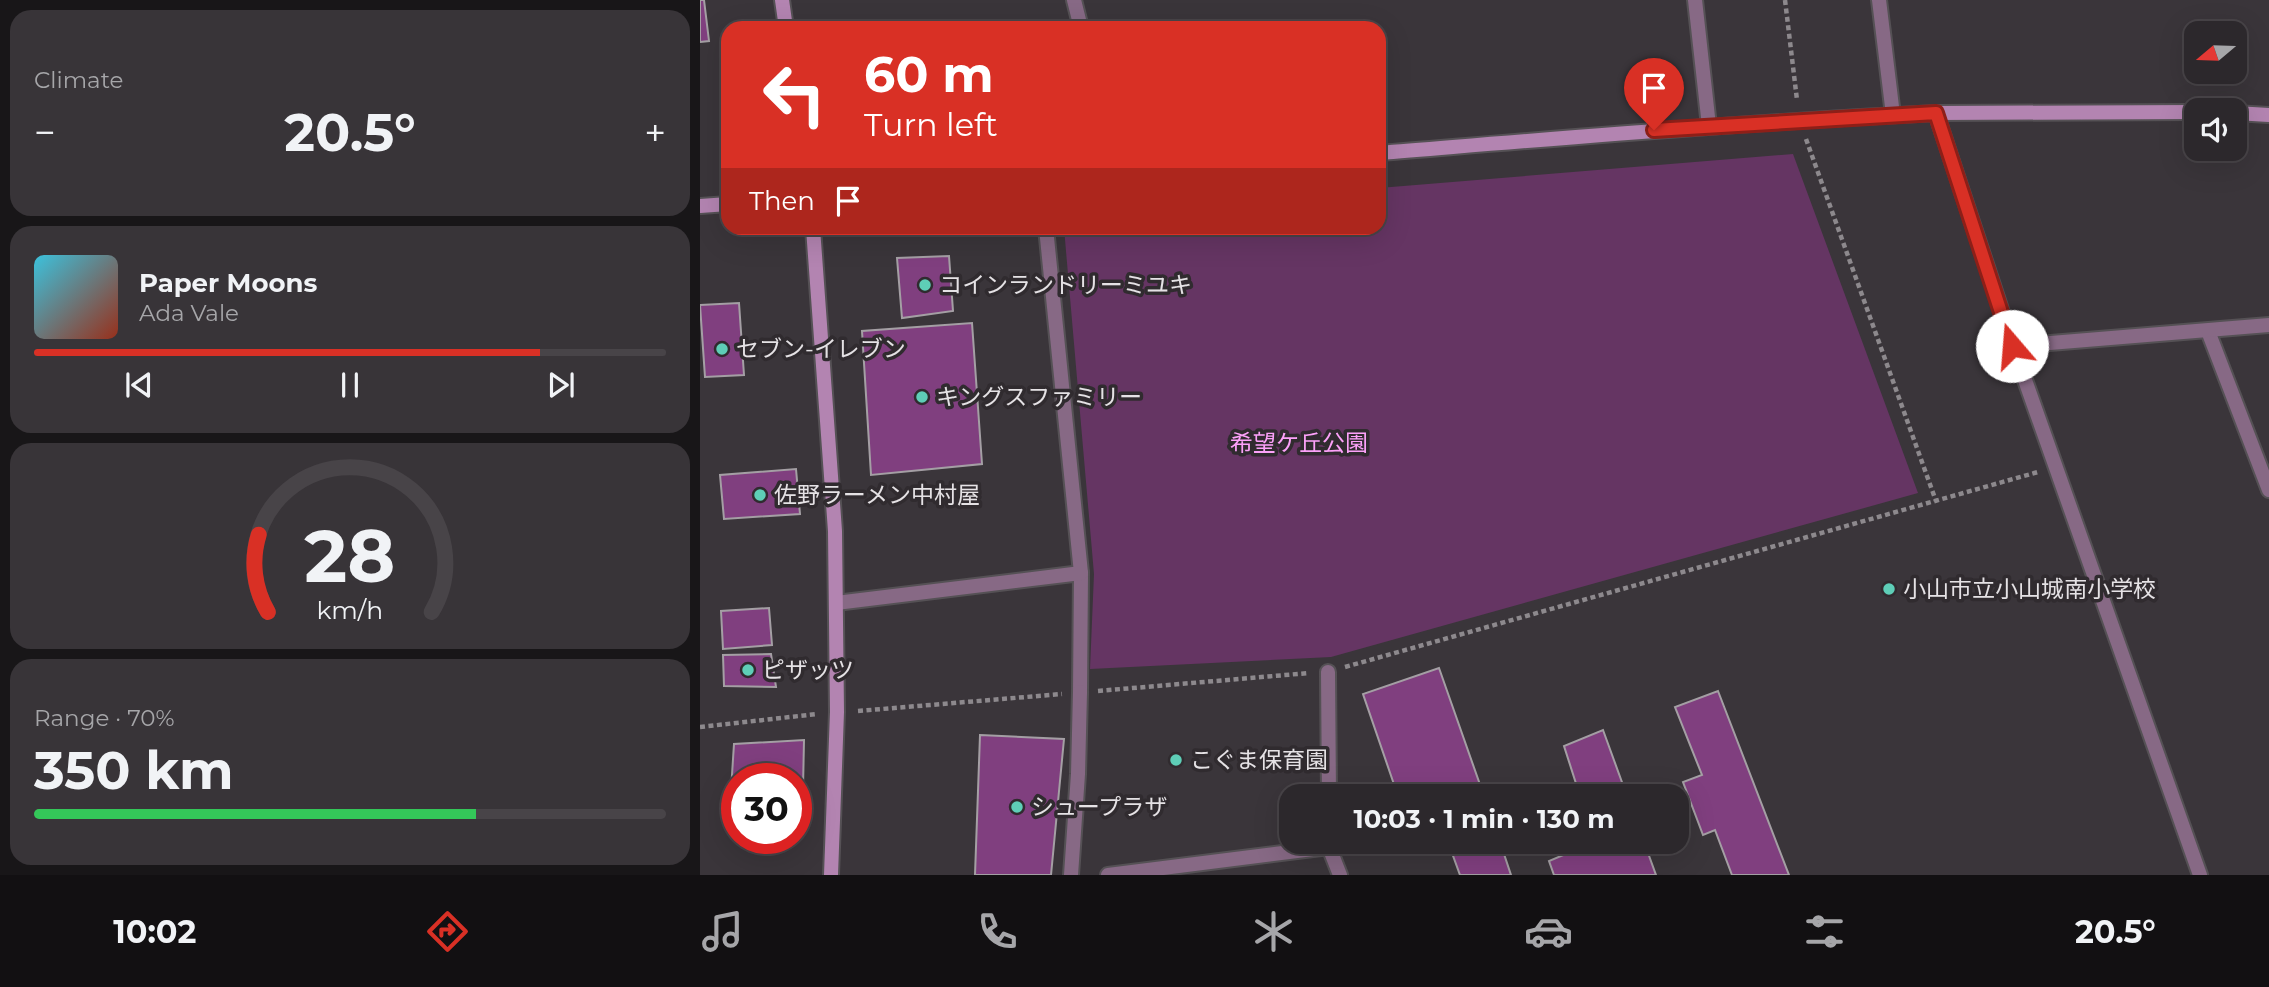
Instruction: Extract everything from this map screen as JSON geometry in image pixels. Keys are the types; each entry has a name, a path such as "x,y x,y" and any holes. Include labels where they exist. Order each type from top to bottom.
{"street":[{"path":"782,0 785,21"},
{"path":"1074,0 1079,21"},
{"path":"1695,0 1709,126"},
{"path":"1879,0 1893,115"},
{"path":"1386,152 1709,126 1893,115 2184,112"},
{"path":"1936,113 2012,346 2200,875"},
{"path":"2247,114 2269,115"},
{"path":"700,206 721,204"},
{"path":"814,235 835,531 837,712 831,875"},
{"path":"1047,235 1081,573 1078,774 1071,875"},
{"path":"2012,346 2269,325"},
{"path":"2208,331 2269,490"},
{"path":"836,603 1081,573"},
{"path":"1328,672 1329,784"},
{"path":"1108,875 1279,851"},
{"path":"1333,854 1340,875"}],"path":[{"path":"1785,0 1800,120 1936,501"},
{"path":"700,727 837,712 1328,672 2057,467"}],"green space":[{"name":"希望ケ丘公園","path":"1793,154 1918,493 1331,657 1090,669 1094,574 1065,235 1386,235 1386,187"}],"building":[{"path":"700,0 704,0 709,41 700,42"},
{"name":"コインランドリーミユキ","path":"949,256 953,311 902,318 897,258"},
{"name":"セブン-イレブン","path":"739,303 744,375 705,377 700,305"},
{"name":"キングスファミリー","path":"972,323 982,464 871,475 862,331"},
{"name":"佐野ラーメン中村屋","path":"796,469 800,514 724,519 720,475"},
{"path":"769,608 772,645 723,649 721,611"},
{"name":"ピザッツ","path":"771,654 776,687 724,686 723,655"},
{"path":"1439,668 1480,784 1394,784 1363,694"},
{"path":"1718,691 1789,875 1732,875 1715,830 1703,835 1689,798 1689,784 1683,782 1702,775 1675,707"},
{"path":"1603,730 1623,784 1576,784 1564,746"},
{"name":"シュープラザ","path":"980,735 1064,739 1051,875 975,875"},
{"path":"804,740 804,763 733,763 734,744"},
{"path":"1452,854 1504,854 1511,875 1460,875"},
{"path":"1566,854 1648,854 1656,875 1554,875 1549,861"}],"place":[{"name":"コインランドリーミユキ","path":"925,285"},
{"name":"セブン-イレブン","path":"722,349"},
{"name":"キングスファミリー","path":"922,397"},
{"name":"佐野ラーメン中村屋","path":"760,495"},
{"name":"小山市立小山城南小学校","path":"1889,589"},
{"name":"ピザッツ","path":"748,670"},
{"name":"こぐま保育園","path":"1176,760"},
{"name":"シュープラザ","path":"1017,807"}],"route":[{"path":"1654,130 1936,113 2012,346"}]}
